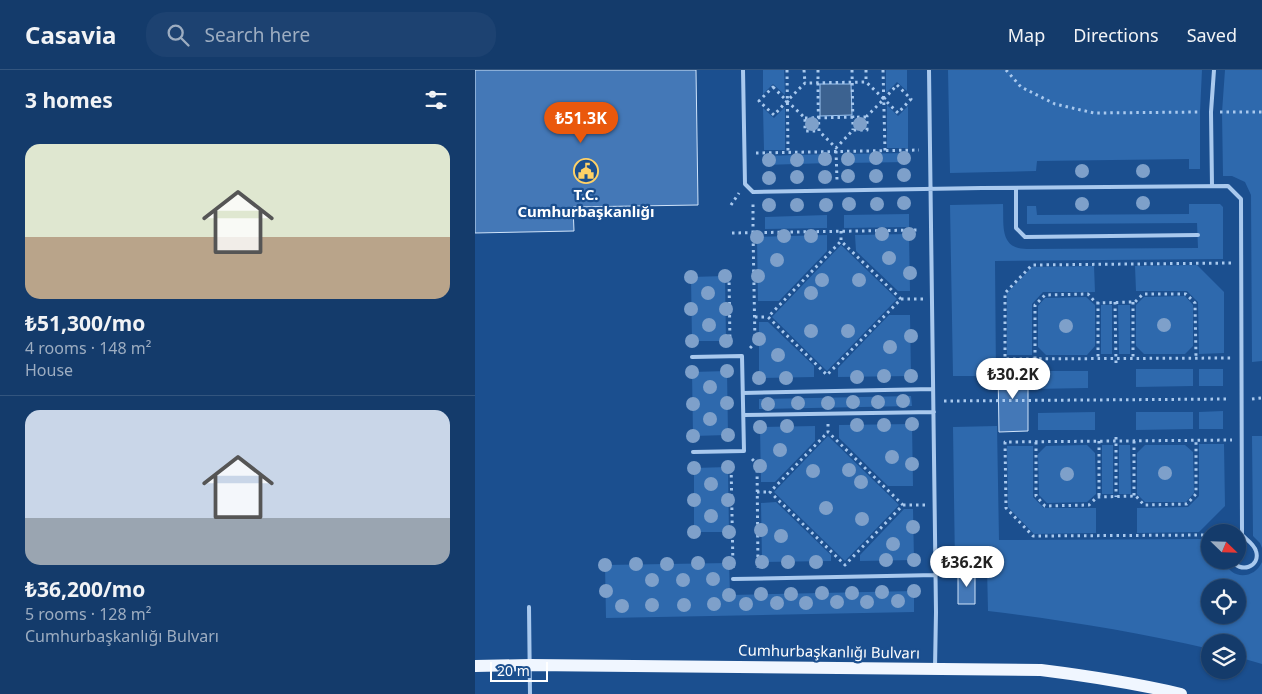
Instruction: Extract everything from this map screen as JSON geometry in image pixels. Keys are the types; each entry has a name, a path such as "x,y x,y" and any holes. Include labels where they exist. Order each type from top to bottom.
{"main road":[{"name":"Cumhurbaşkanlığı Bulvarı","path":"475,666 1041,670 1148,686 1181,694"}],"lane":[{"path":"743,70 745,184 753,192 1227,186 1241,200 1243,524"},
{"path":"929,70 937,612 935,669"},
{"path":"1211,186 1211,112 1214,70"},
{"path":"1016,188 1016,228 1025,237 1198,235"},
{"path":"692,357 743,356 744,451 693,452"},
{"path":"743,393 933,389"},
{"path":"743,415 934,412"},
{"path":"1246,538 1254,547 1257,557 1255,562 1246,567"},
{"path":"733,579 936,576"},
{"path":"529,607 530,694"}],"path":[{"path":"787,70 788,152"},
{"path":"804,70 805,83"},
{"path":"818,70 819,131 836,150 837,190"},
{"path":"836,150 853,130 853,70"},
{"path":"866,70 866,82"},
{"path":"883,70 885,151"},
{"path":"1006,70 1021,87 1055,104 1094,113 1262,112"},
{"path":"805,83 787,101 774,115 759,101 773,87 787,101 805,118 818,118 867,116 884,99 897,85 911,98 898,112 884,99 866,82 805,83"},
{"path":"853,130 867,130 867,116"},
{"path":"805,118 805,131 819,131"},
{"path":"744,153 836,150 930,150"},
{"path":"753,192 755,342"},
{"path":"732,232 931,230"},
{"path":"768,317 841,241 841,231"},
{"path":"841,241 901,299"},
{"path":"1218,358 1133,358 1116,360 1005,359 1005,293 1032,265 1241,263"},
{"path":"729,276 730,356"},
{"path":"1035,359 1035,305 1045,295 1088,294 1096,302 1135,302 1143,294 1186,294 1195,303 1196,358"},
{"path":"755,317 768,317 827,375 901,299 932,298"},
{"path":"1098,302 1098,359"},
{"path":"1115,302 1116,360"},
{"path":"1133,302 1133,358"},
{"path":"934,401 1242,399"},
{"path":"770,492 828,432 903,505 935,505"},
{"path":"1116,439 1116,497"},
{"path":"1201,535 1033,536 1005,508 1005,442 1099,441 1116,439 1134,441 1219,440"},
{"path":"1036,442 1036,496 1045,506 1089,505 1097,497 1134,496 1144,505 1187,504 1197,494 1196,440"},
{"path":"1099,441 1099,497"},
{"path":"1134,441 1134,496"},
{"path":"731,451 733,579"},
{"path":"757,464 759,578"},
{"path":"757,492 770,492 845,565 903,505"}],"shaded area":[{"path":"763,70 784,70 785,95 773,84 763,94"},
{"path":"886,70 907,70 907,91 897,82 886,93"},
{"path":"948,70 1202,70 1200,169 1189,169 1189,159 1037,161 1036,171 950,173"},
{"path":"1225,70 1262,70 1262,361 1252,362 1251,195 1245,182 1232,176 1223,176 1222,112"},
{"path":"820,84 851,84 852,115 820,116"},
{"path":"887,105 898,116 908,106 908,148 887,148"},
{"path":"785,107 785,150 764,150 763,108 774,118"},
{"path":"908,153 909,162 844,163 843,154"},
{"path":"829,154 829,163 764,165 764,156"},
{"path":"1003,204 1004,227 1007,240 1018,248 1027,249 1198,248 1197,223 1027,224 1027,206 1036,206 1037,215 1189,214 1189,204 1220,204 1223,207 1223,259 995,261 996,376 953,376 950,205"},
{"path":"909,214 909,227 844,228 844,215"},
{"path":"827,215 827,228 765,229 765,217"},
{"path":"909,234 910,291 898,291 856,251 855,235"},
{"path":"827,235 827,251 779,301 758,301 757,237"},
{"path":"841,245 897,299 827,371 772,317"},
{"path":"1197,265 1224,292 1224,353 1199,354 1198,302 1187,291 1136,291 1135,266"},
{"path":"1094,266 1095,292 1043,292 1032,304 1032,355 1007,355 1007,293 1032,267"},
{"path":"725,276 726,341 692,341 691,277"},
{"path":"1185,296 1193,305 1193,346 1185,354 1144,354 1136,346 1136,305 1144,297"},
{"path":"1086,297 1095,305 1095,346 1087,355 1046,355 1038,347 1038,306 1045,298"},
{"path":"1101,305 1112,305 1112,354 1101,354"},
{"path":"1118,305 1130,305 1130,354 1119,354"},
{"path":"889,315 910,315 911,376 838,377 838,368"},
{"path":"759,322 768,322 814,366 814,377 759,378"},
{"path":"1136,369 1193,369 1193,386 1136,387"},
{"path":"1199,369 1223,369 1223,386 1199,386"},
{"path":"727,371 728,435 693,436 692,372"},
{"path":"1031,371 1088,371 1088,388 1031,389"},
{"path":"911,396 912,406 759,409 759,399"},
{"path":"1223,411 1223,429 1199,429 1199,412"},
{"path":"1095,412 1095,430 1038,430 1038,413"},
{"path":"1136,412 1193,412 1193,429 1136,430"},
{"path":"912,424 913,486 888,486 839,438 839,425"},
{"path":"815,426 815,441 775,482 761,482 760,427"},
{"path":"997,426 999,540 1201,539 1201,569 1229,569 1237,574 1248,575 1254,572 1262,562 1262,664 1246,659 1246,634 1201,634 1201,647 1099,627 988,611 987,567 955,567 953,427"},
{"path":"828,436 899,505 845,561 774,492"},
{"path":"1252,436 1262,436 1262,548 1253,536"},
{"path":"1199,444 1224,444 1225,506 1207,524 1201,524 1199,532 1137,533 1137,508 1188,507 1199,496"},
{"path":"1087,445 1095,453 1096,494 1087,502 1047,503 1039,495 1038,454 1046,446"},
{"path":"1102,445 1113,445 1113,494 1102,494"},
{"path":"1119,445 1130,445 1131,494 1119,494"},
{"path":"1145,445 1185,445 1193,452 1194,493 1186,502 1145,502 1137,494 1137,453"},
{"path":"1007,446 1033,446 1033,497 1044,508 1096,508 1096,533 1034,534 1008,507"},
{"path":"728,467 729,532 694,532 694,468"},
{"path":"776,502 831,555 831,561 762,562 761,503"},
{"path":"904,509 913,509 914,560 860,561 860,555"},
{"path":"729,563 730,595 914,591 914,612 606,618 605,565"}],"building":[{"name":"T.C. Cumhurbaşkanlığı","path":"475,70 696,70 698,205 573,207 574,231 475,233"},
{"path":"1028,369 1028,431 999,432 998,370"},
{"path":"975,571 975,604 958,604 958,572"}],"place":[{"name":"T.C. Cumhurbaşkanlığı","path":"586,171"}]}
